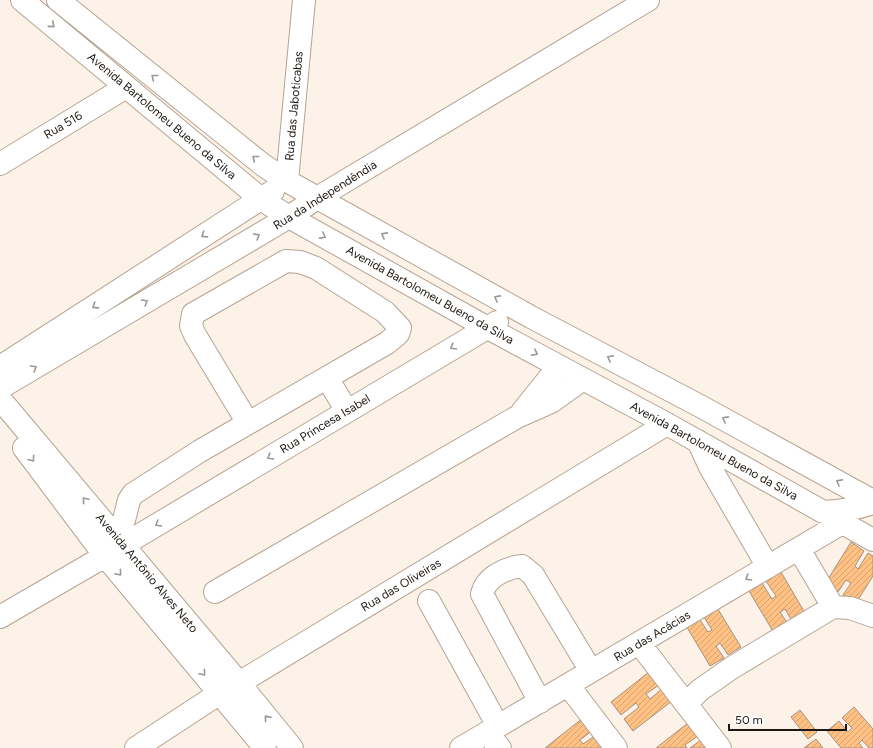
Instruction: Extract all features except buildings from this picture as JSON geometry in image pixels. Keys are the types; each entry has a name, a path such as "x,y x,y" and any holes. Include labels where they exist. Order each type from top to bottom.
{"street":[{"name":"Avenida Bartolomeu Bueno da Silva","path":"22,0 261,199 289,217 486,327 667,424 873,540"},
{"name":"Avenida Bartolomeu Bueno da Silva","path":"58,0 263,165 287,181 531,317 700,406 873,502"},
{"name":"Rua das Jaboticabas","path":"287,181 304,0"},
{"name":"Rua da Independêndia","path":"0,388 289,217 318,198 648,0"},
{"name":"Rua 516","path":"0,164 126,87"},
{"path":"0,367 287,181"},
{"path":"119,540 129,500 133,494 200,451 394,339 400,328 385,312 316,268 300,262 286,261 193,314 191,326 195,335 248,423"},
{"name":"Rua Princesa Isabel","path":"119,540 347,411 486,327 503,319 531,317"},
{"path":"517,417 559,366"},
{"path":"327,378 347,411"},
{"path":"215,592 517,417 551,402 583,379"},
{"name":"Avenida Antônio Alves Neto","path":"0,399 239,682 292,748"},
{"name":"Avenida Antônio Alves Neto","path":"0,416 105,556 220,692 265,748"},
{"name":"Rua das Oliveiras","path":"136,748 220,692 667,424"},
{"path":"698,442 710,467 768,567"},
{"path":"823,512 842,511 862,507 873,502"},
{"name":"Rua das Acácias","path":"461,748 495,736 540,702 842,523"},
{"path":"798,549 833,607"},
{"path":"0,617 105,556"},
{"path":"540,702 482,594 484,586 488,580 510,568 522,566 533,575 592,671"},
{"path":"429,601 495,736"},
{"path":"686,704 700,690 733,667 833,607 850,608 873,616"},
{"path":"639,643 720,748"},
{"path":"568,685 616,748"}]}
